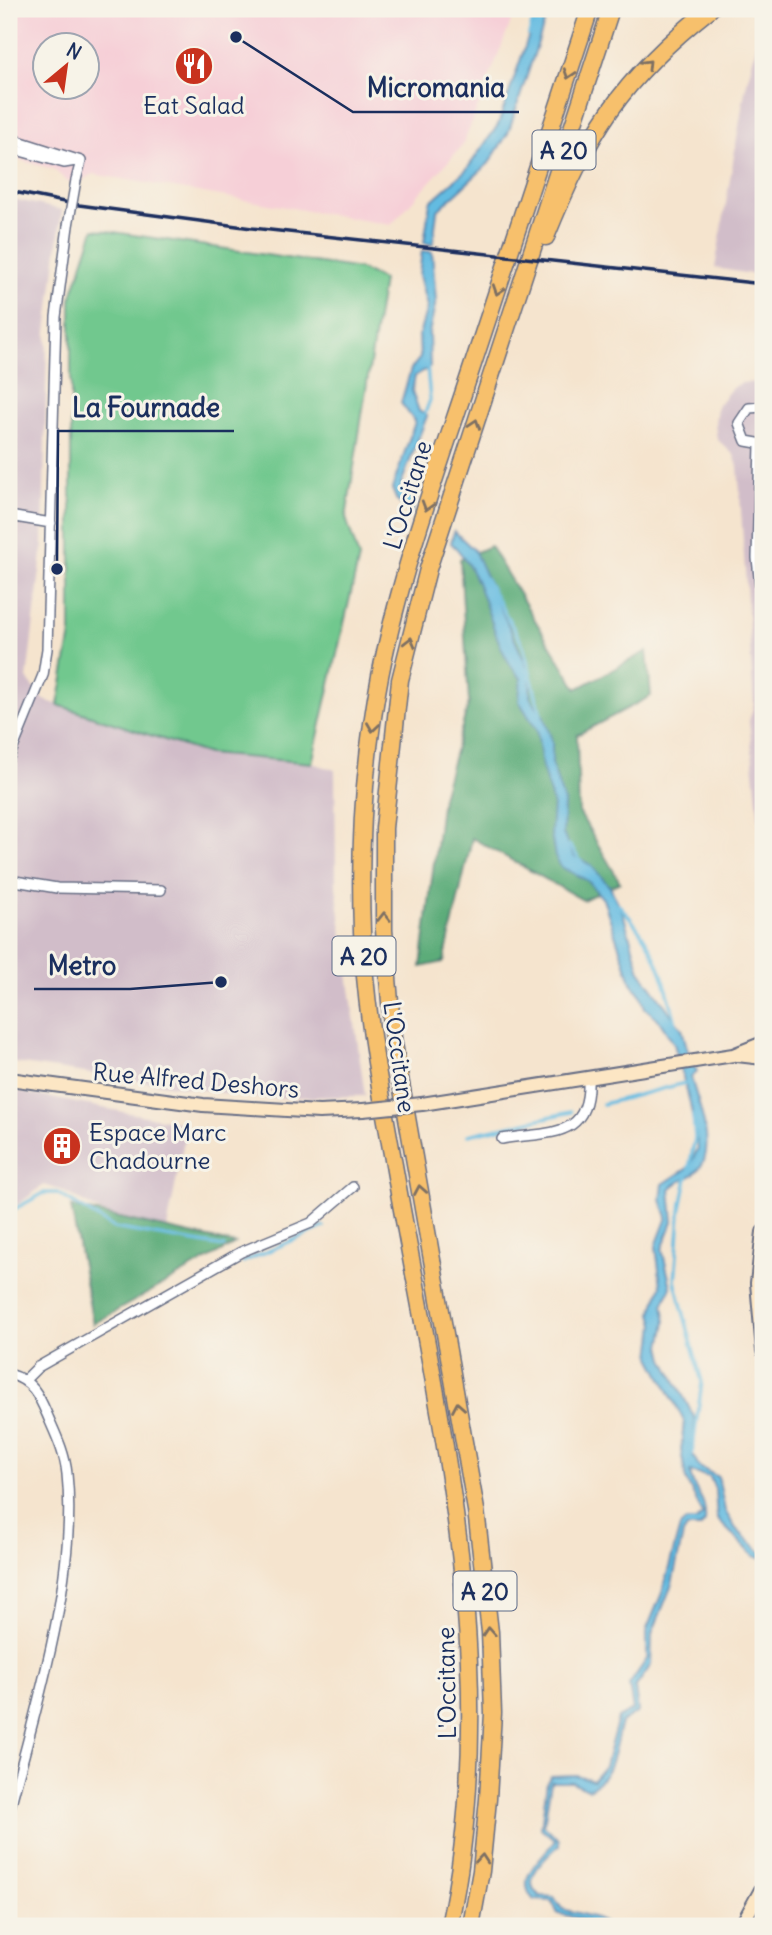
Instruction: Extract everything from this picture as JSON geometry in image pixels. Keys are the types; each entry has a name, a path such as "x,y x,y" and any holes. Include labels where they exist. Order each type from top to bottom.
{"highway":[{"name":"L'Occitane","path":"449,1926 466,1809 471,1719 469,1634 459,1526 371,1036 362,932 363,824 380,676 407,573 590,9"},
{"name":"L'Occitane","path":"471,1926 481,1871 488,1799 492,1713 490,1632 476,1510 393,1038 384,930 384,828 400,680 428,569 611,9"},
{"path":"518,292 542,249 566,188 607,113 658,53 710,9"}],"main road":[{"path":"588,1077 733,1055 763,1043"},
{"path":"733,1055 763,1058"},
{"name":"Rue Alfred Deshors","path":"9,1077 203,1105 319,1112 422,1104 588,1077"},
{"path":"763,1232 757,1283 763,1351"},
{"path":"741,1926 763,1886"}],"street":[{"path":"9,138 81,160"},
{"path":"9,148 64,163 81,160"},
{"path":"9,758 43,675 49,628 56,317 68,226 81,160"},
{"path":"763,407 749,408 738,424 746,441 762,444 757,558 763,616"},
{"path":"9,516 51,523"},
{"path":"9,880 57,888 161,890"},
{"path":"502,1139 564,1129 578,1123 587,1108 588,1077"},
{"path":"26,1379 55,1357 201,1273 241,1252 311,1223 353,1187"},
{"path":"9,1374 26,1379 37,1391 62,1448 68,1503 53,1632 9,1811"}],"shaded area":[{"path":"9,9 516,9 463,145 391,225 93,174 79,182 67,181 53,169 9,157"},
{"path":"763,18 763,276 715,268 745,91"},
{"path":"9,198 62,210 47,332 43,545 27,679 44,700 208,754 312,763 335,770 336,887 365,1096 258,1098 9,1062"},
{"path":"763,382 763,861 749,721 754,704 738,466 734,455 717,439 715,424 717,406 731,389 741,383"},
{"path":"9,1090 187,1124 167,1229 106,1215 63,1191 44,1185 17,1205 9,1207"}],"green space":[{"path":"94,229 360,269 383,280 346,518 359,558 312,763 208,754 58,705 71,634 71,299"},
{"path":"490,546 577,689 647,651 651,696 577,735 579,812 620,882 583,900 472,838 444,962 421,967 442,797 469,702 460,559"},
{"path":"71,1207 235,1244 93,1324"}],"water":[{"path":"538,9 549,9 508,133 489,163 437,211 433,244 424,243 430,202 467,169 498,125"},
{"path":"422,251 432,252 436,301 429,333 430,367 415,376 412,391 419,411 427,416 401,484 403,492 416,500 412,514 397,501 392,489 415,422 401,403 411,369 420,358 419,335 427,307 419,275"},
{"path":"454,531 474,550 531,675 530,697 543,715 552,741 552,765 564,802 563,834 574,856 591,865 610,887 623,913 640,971 682,1029 690,1059 697,1071 691,1077 704,1126 706,1151 697,1171 670,1189 673,1222 662,1249 671,1287 663,1305 666,1322 661,1346 664,1359 695,1419 692,1453 699,1467 718,1477 725,1511 736,1529 763,1554 763,1559 754,1556 717,1519 715,1489 710,1477 690,1472 704,1506 705,1522 700,1528 687,1528 683,1534 672,1584 652,1634 651,1665 635,1688 638,1712 621,1723 612,1760 597,1784 588,1789 572,1782 551,1782 544,1825 559,1840 559,1845 542,1862 533,1876 534,1890 540,1896 554,1897 562,1909 596,1918 608,1926 558,1914 552,1901 534,1900 528,1892 527,1883 532,1868 555,1840 541,1828 547,1782 551,1776 576,1775 593,1780 605,1766 618,1718 633,1710 629,1685 647,1659 647,1629 662,1593 680,1527 686,1521 696,1521 703,1514 686,1480 681,1450 684,1421 651,1357 655,1324 652,1313 661,1286 656,1246 667,1217 661,1200 663,1184 689,1167 698,1148 690,1103 674,1044 658,1019 645,1008 641,995 632,984 603,899 588,881 561,867 555,857 551,833 553,804 542,767 537,730 519,701 521,678 510,665 502,648 473,574 451,543"}],"waterway":[{"path":"529,35 536,9"},
{"path":"424,416 430,400 427,366"},
{"path":"485,578 523,645 541,715"},
{"path":"569,845 583,864"},
{"path":"618,904 650,947 663,977 677,1028"},
{"path":"603,1104 689,1082"},
{"path":"468,1135 571,1112"},
{"path":"692,1454 702,1382 675,1281 680,1213 695,1138 693,1114"},
{"path":"9,1212 44,1193 57,1193 114,1228 224,1247"},
{"path":"243,1262 324,1227"}],"railway":[{"path":"9,191 79,205 252,228 763,284"}],"place":[{"name":"Micromania","path":"236,37"},
{"name":"Eat Salad","path":"194,66"},
{"name":"La Fournade","path":"57,569"},
{"name":"Metro","path":"221,982"},
{"name":"Espace Marc Chadourne","path":"62,1146"}]}
